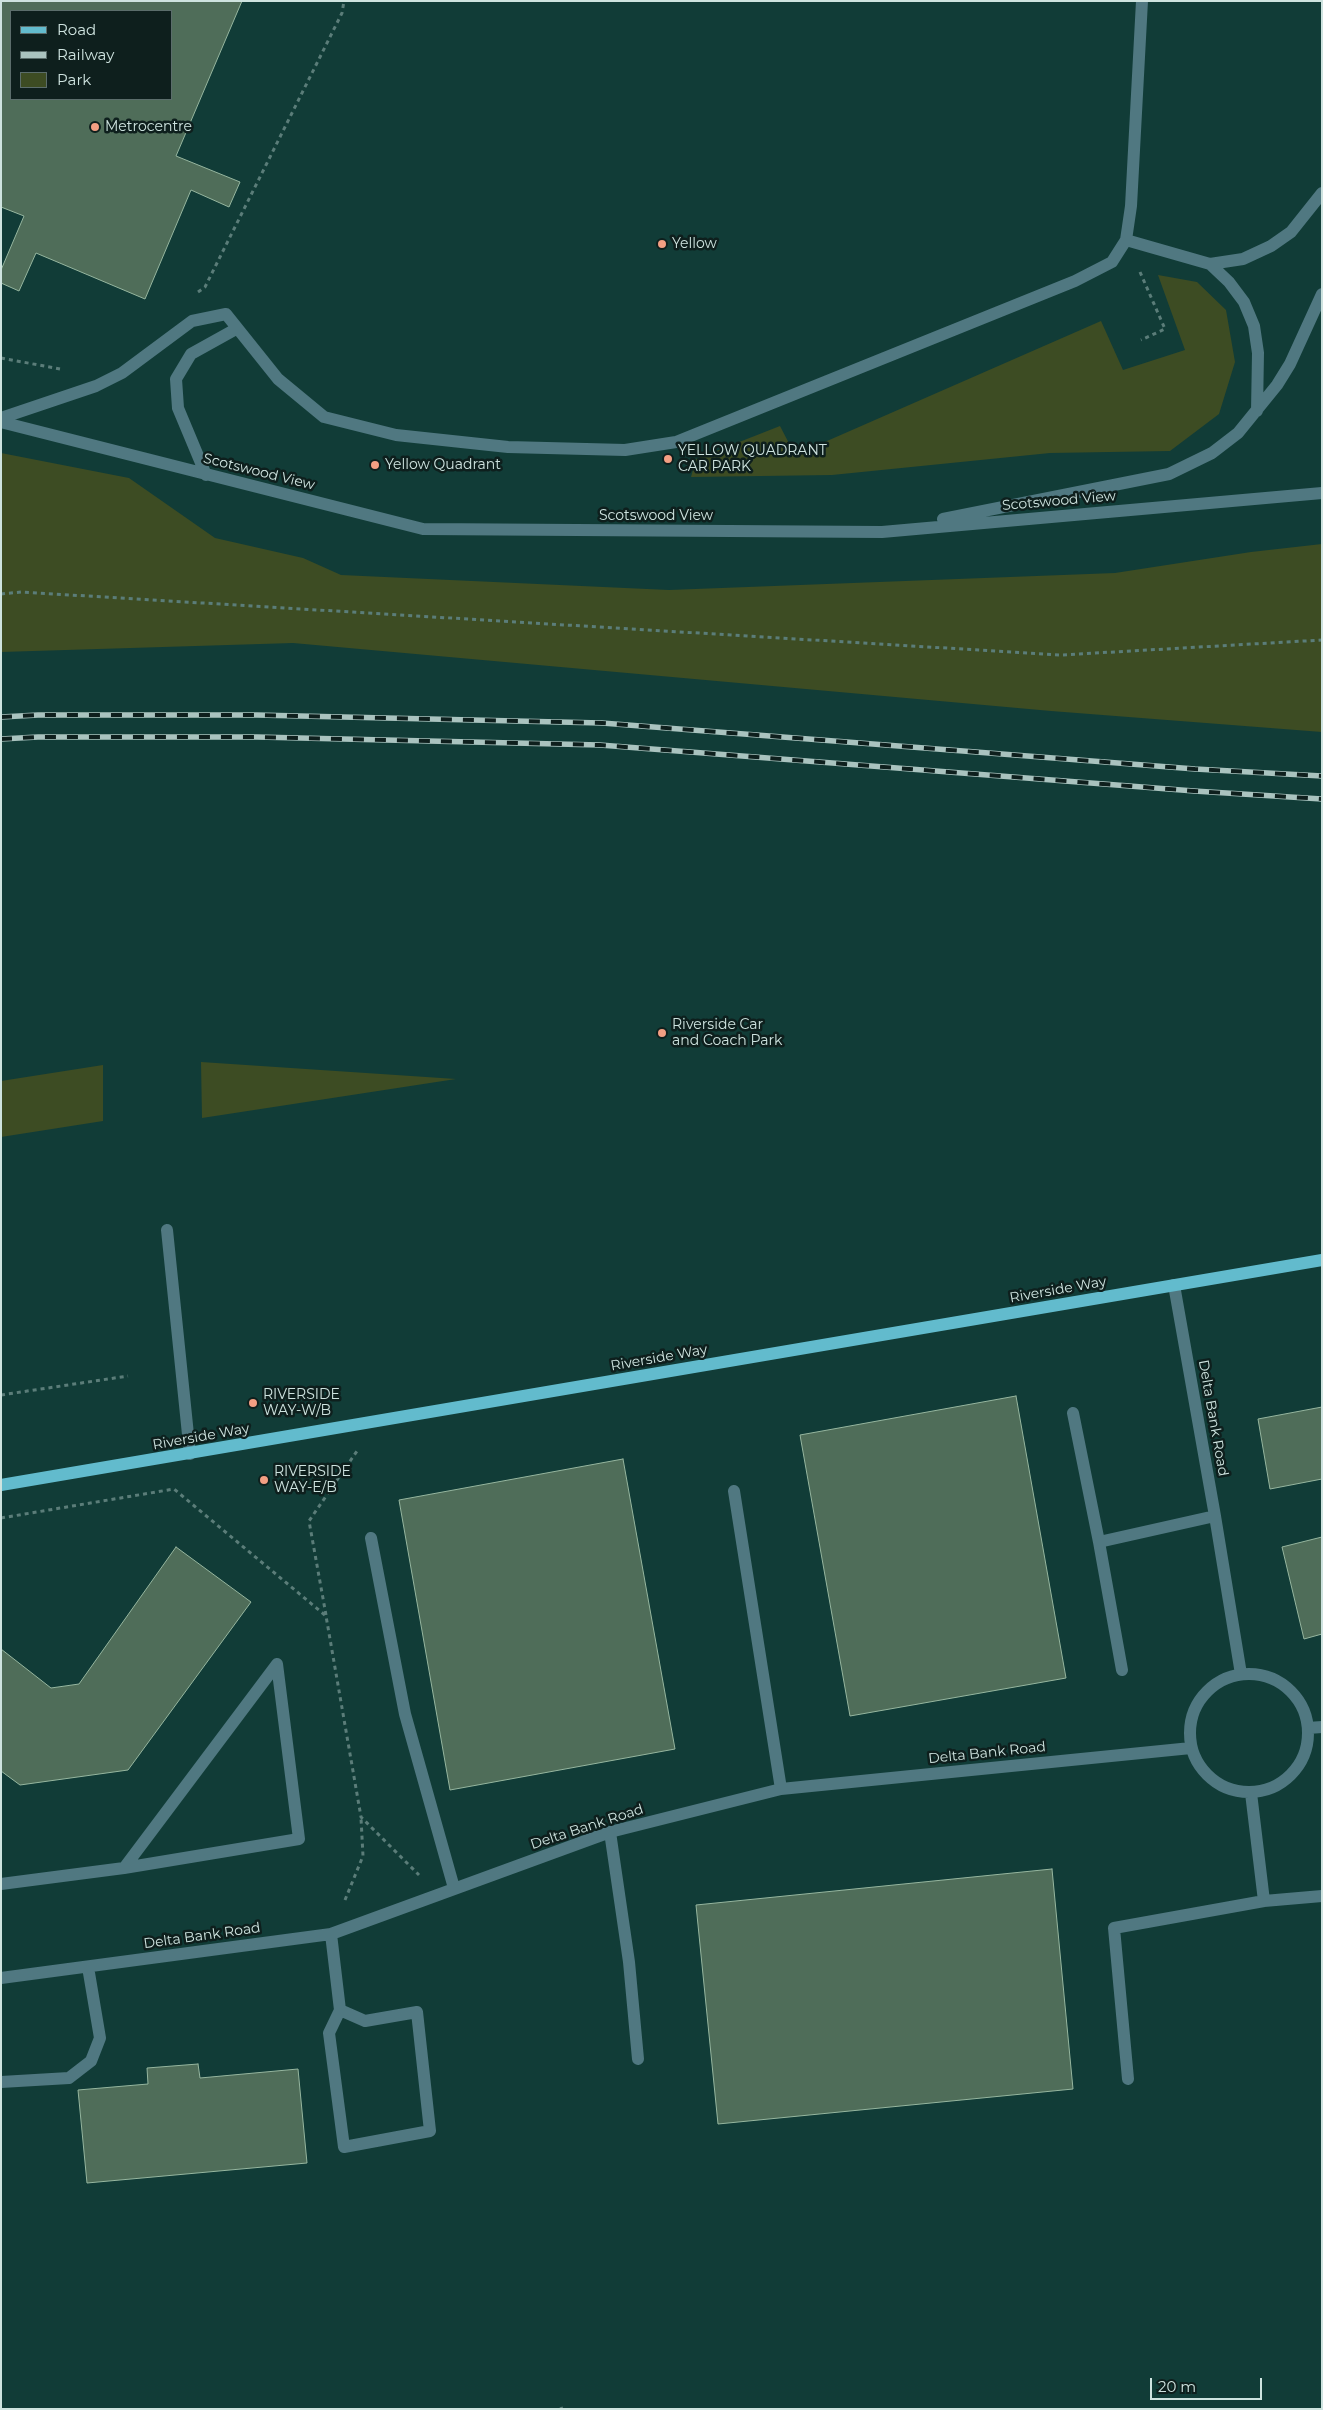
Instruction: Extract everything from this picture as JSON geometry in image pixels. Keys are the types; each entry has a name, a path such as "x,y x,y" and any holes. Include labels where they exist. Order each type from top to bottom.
{"main road":[{"name":"Riverside Way","path":"1,1485 1322,1260"}],"street":[{"path":"1,420 96,386 122,373 192,321 226,314 236,329 278,379 324,417 396,435 508,447 625,450 676,442 1075,281 1112,262 1126,240 1131,206 1142,1"},
{"path":"1126,240 1210,264 1243,259 1271,246 1291,232 1322,193"},
{"path":"1210,264 1229,282 1244,302 1254,326 1258,352 1257,412"},
{"path":"882,532 1169,474 1212,453 1238,432 1257,412 1290,364 1322,294"},
{"path":"206,475 178,408 176,379 190,354 236,329"},
{"name":"Scotswood View","path":"1,420 206,475 423,529 882,532 1322,493"},
{"path":"168,1230 190,1454"},
{"name":"Delta Bank Road","path":"1174,1285 1241,1674"},
{"path":"1073,1413 1122,1670"},
{"path":"734,1491 781,1788"},
{"path":"1099,1542 1215,1516"},
{"path":"371,1538 405,1714 454,1888"},
{"path":"1,1884 124,1868 298,1838 277,1664 124,1868"},
{"path":"1241,1674 1260,1675 1278,1682 1293,1694 1304,1710 1308,1728 1306,1747 1299,1765 1286,1779 1269,1789 1250,1793 1230,1790 1213,1780 1200,1766 1191,1748 1190,1728 1195,1709 1206,1692 1222,1681 1241,1674"},
{"path":"1308,1728 1322,1727"},
{"name":"Delta Bank Road","path":"1,1978 331,1934 610,1832 781,1788 1191,1748"},
{"path":"1250,1793 1264,1901"},
{"path":"610,1832 629,1962 638,2059"},
{"path":"1128,2079 1114,1928 1264,1901 1322,1896"},
{"path":"331,1934 340,2010 329,2032 344,2147 430,2131 417,2012 365,2021 340,2010"},
{"path":"1,2082 69,2078 92,2061 100,2038 88,1967"}],"path":[{"path":"190,298 205,286 342,13 344,1"},
{"path":"1126,240 1165,328 1141,340"},
{"path":"1,358 68,371"},
{"path":"1,594 31,593 1061,655 1322,640"},
{"path":"1,1395 128,1376"},
{"path":"331,1934 363,1856 361,1817 309,1521 377,1422"},
{"path":"1,1518 174,1489 326,1616"},
{"path":"361,1817 438,1895"}],"green space":[{"path":"1158,275 1197,282 1226,310 1235,362 1219,414 1170,451 1050,453 832,475 691,477 696,459 780,426 795,455 1101,321 1123,370 1185,350"},
{"path":"1,453 129,478 215,538 303,558 341,575 669,590 1115,573 1251,552 1322,544 1322,732 1051,711 293,643 1,652"},
{"path":"201,1062 456,1079 202,1118"},
{"path":"103,1065 103,1121 1,1137 1,1081"}],"building":[{"name":"Metrocentre","path":"1,1 242,1 176,156 240,182 229,207 191,190 145,299 36,253 19,291 1,283 1,270 24,216 1,207"},
{"path":"1016,1396 1066,1678 850,1716 800,1435"},
{"path":"1322,1407 1322,1479 1270,1489 1258,1419"},
{"path":"623,1459 675,1749 450,1790 399,1500"},
{"path":"1322,1537 1322,1634 1304,1639 1282,1547"},
{"path":"176,1547 251,1602 128,1770 20,1785 1,1771 1,1649 51,1688 79,1684"},
{"path":"1052,1869 1073,2089 718,2124 696,1905"},
{"path":"198,2064 200,2078 298,2069 307,2163 87,2183 78,2090 148,2084 147,2068"}],"railway":[{"path":"1,717 38,715 257,715 602,723 1195,769 1322,776"},
{"path":"1,739 38,737 257,737 600,745 1194,791 1322,799"}],"place":[{"name":"Metrocentre","path":"95,127"},
{"name":"Yellow","path":"662,244"},
{"name":"YELLOW QUADRANT CAR PARK","path":"668,459"},
{"name":"Yellow Quadrant","path":"375,465"},
{"name":"Riverside Car and Coach Park","path":"662,1033"},
{"name":"RIVERSIDE WAY-W/B","path":"253,1403"},
{"name":"RIVERSIDE WAY-E/B","path":"264,1480"}]}
